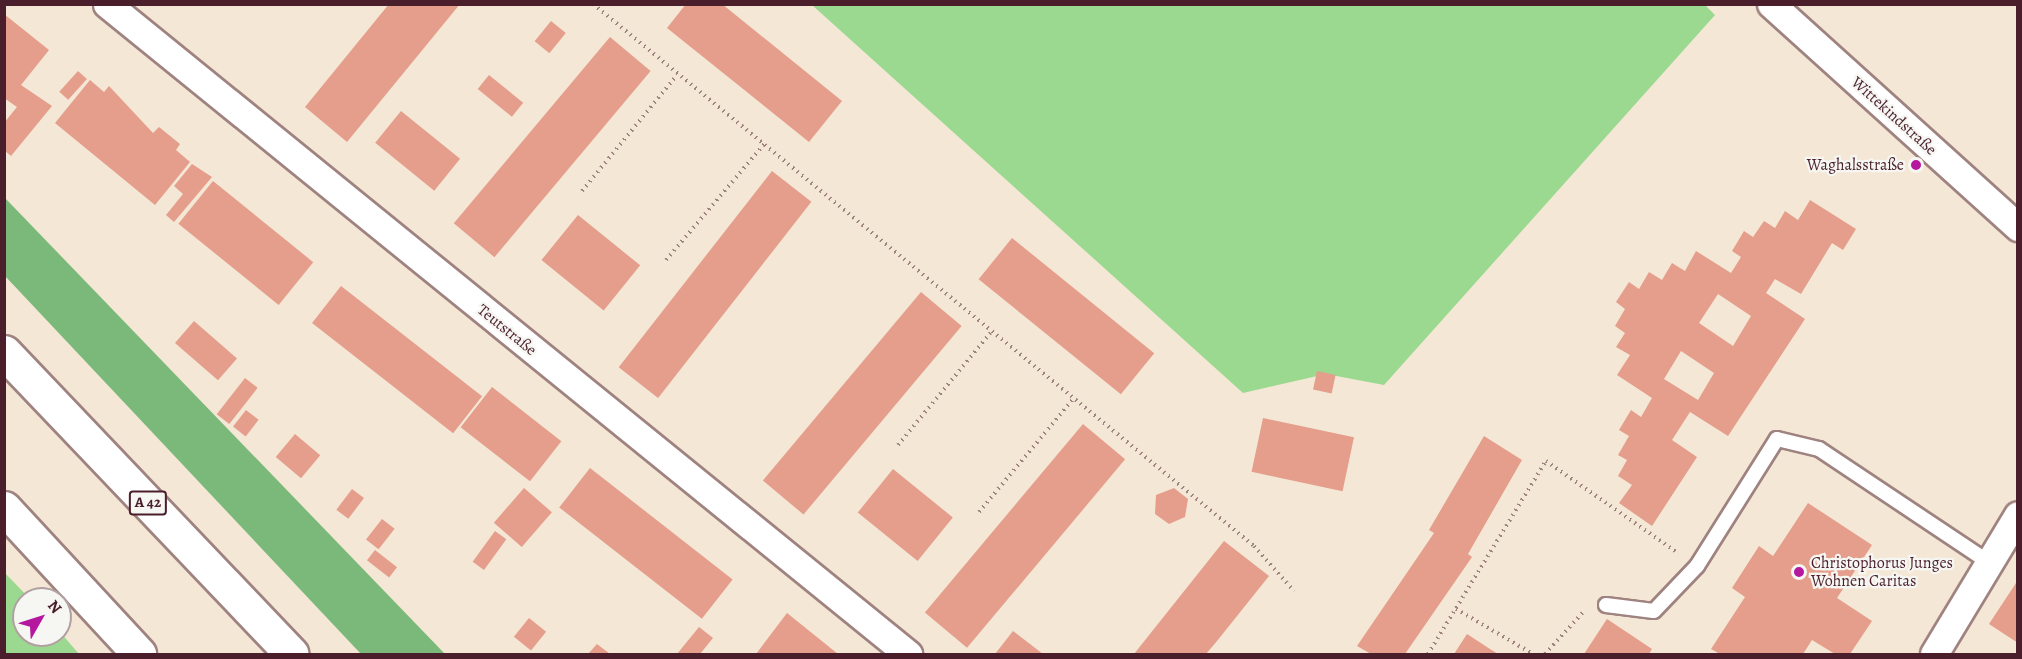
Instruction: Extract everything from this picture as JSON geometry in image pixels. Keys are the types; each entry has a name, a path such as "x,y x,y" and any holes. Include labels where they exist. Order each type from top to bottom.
{"highway":[{"name":"A 42","path":"4,351 292,654"},
{"path":"4,508 139,654"}],"street":[{"name":"Teutstraße","path":"107,4 908,654"},
{"name":"Wittekindstraße","path":"1771,4 2018,227"},
{"path":"1934,654 1987,561 2018,515"}],"lane":[{"path":"1606,605 1654,611 1697,566 1777,439 1819,449 1987,561"}],"path":[{"path":"593,4 677,75 766,142 992,332 1254,546 1294,591"},
{"path":"582,191 677,75"},
{"path":"666,260 766,142"},
{"path":"898,445 992,332"},
{"path":"979,512 1073,399"},
{"path":"1428,654 1546,460 1697,566"},
{"path":"1545,654 1579,612 1606,605"},
{"path":"1456,609 1533,654"}],"green space":[{"path":"1704,4 1715,15 1384,385 1326,374 1243,393 812,5"},
{"path":"4,198 445,654 361,654 5,276"},
{"path":"4,572 18,587 12,587 12,647 72,646 79,654 5,654"}],"building":[{"path":"389,4 460,4 347,142 305,107"},
{"path":"686,4 722,4 842,101 809,142 667,28"},
{"path":"4,14 49,50 21,85 52,106 11,156 4,150 4,123 17,107 4,98"},
{"path":"551,21 566,33 549,53 535,41"},
{"path":"610,37 651,71 494,257 454,223"},
{"path":"78,71 87,79 68,100 59,92"},
{"path":"489,75 523,103 512,117 478,89"},
{"path":"90,80 104,92 109,86 153,133 159,127 180,144 176,150 190,162 155,205 55,123"},
{"path":"401,111 460,159 434,191 375,143"},
{"path":"192,164 212,177 174,222 166,215 183,194 174,186"},
{"path":"772,171 811,202 658,398 619,367"},
{"path":"213,181 313,262 279,305 178,224"},
{"path":"1810,200 1856,229 1843,250 1832,243 1801,294 1775,279 1766,293 1805,319 1728,436 1690,412 1672,440 1697,457 1652,526 1619,503 1632,485 1618,476 1627,460 1618,455 1629,436 1619,430 1631,410 1641,417 1652,398 1617,375 1630,355 1616,347 1625,333 1615,326 1625,309 1616,302 1629,282 1639,289 1649,272 1662,280 1672,263 1685,271 1696,251 1731,273 1741,257 1732,251 1744,231 1753,237 1764,221 1775,228 1785,211 1798,220","holes":["1718,294 1751,316 1733,346 1699,323","1681,351 1714,373 1698,400 1664,379"]},
{"path":"578,215 640,265 604,310 541,260"},
{"path":"1012,238 1154,353 1121,394 979,279"},
{"path":"341,286 482,396 453,433 312,323"},
{"path":"921,292 962,326 803,515 763,480"},
{"path":"194,321 237,358 218,380 175,343"},
{"path":"1317,371 1336,375 1332,394 1313,390"},
{"path":"245,378 258,388 229,424 217,414"},
{"path":"492,387 561,441 530,481 461,427"},
{"path":"246,410 259,420 246,436 233,427"},
{"path":"1263,418 1354,437 1343,491 1252,472"},
{"path":"1083,424 1125,459 967,648 925,612"},
{"path":"295,434 320,455 301,478 276,457"},
{"path":"1484,436 1522,460 1468,554 1472,557 1405,654 1371,654 1357,646 1434,533 1429,530"},
{"path":"590,468 733,579 702,619 559,507"},
{"path":"893,469 953,517 918,561 858,513"},
{"path":"524,488 552,512 522,547 494,523"},
{"path":"1174,488 1188,499 1185,517 1169,524 1155,514 1156,495"},
{"path":"352,489 364,498 348,519 336,510"},
{"name":"Christophorus Junges Wohnen Caritas","path":"1808,503 1872,545 1837,598 1872,621 1850,654 1835,654 1812,640 1803,654 1720,654 1711,649 1745,597 1732,588 1759,546 1773,556"},
{"path":"382,519 395,529 379,549 366,539"},
{"path":"495,531 506,539 484,570 473,562"},
{"path":"1224,541 1269,576 1206,654 1134,654"},
{"path":"375,550 397,567 389,577 367,560"},
{"path":"2018,580 2018,643 1989,624"},
{"path":"787,613 838,654 756,654"},
{"path":"529,618 546,632 531,650 514,637"},
{"path":"1607,619 1652,649 1649,654 1584,654"},
{"path":"699,627 713,638 700,654 677,654"},
{"path":"1013,631 1043,654 995,654"},
{"path":"1467,634 1490,649 1498,654 1454,654"},
{"path":"597,644 610,654 588,654"}],"place":[{"name":"Waghalsstraße","path":"1916,165"},
{"name":"Christophorus Junges Wohnen Caritas","path":"1799,572"}]}
